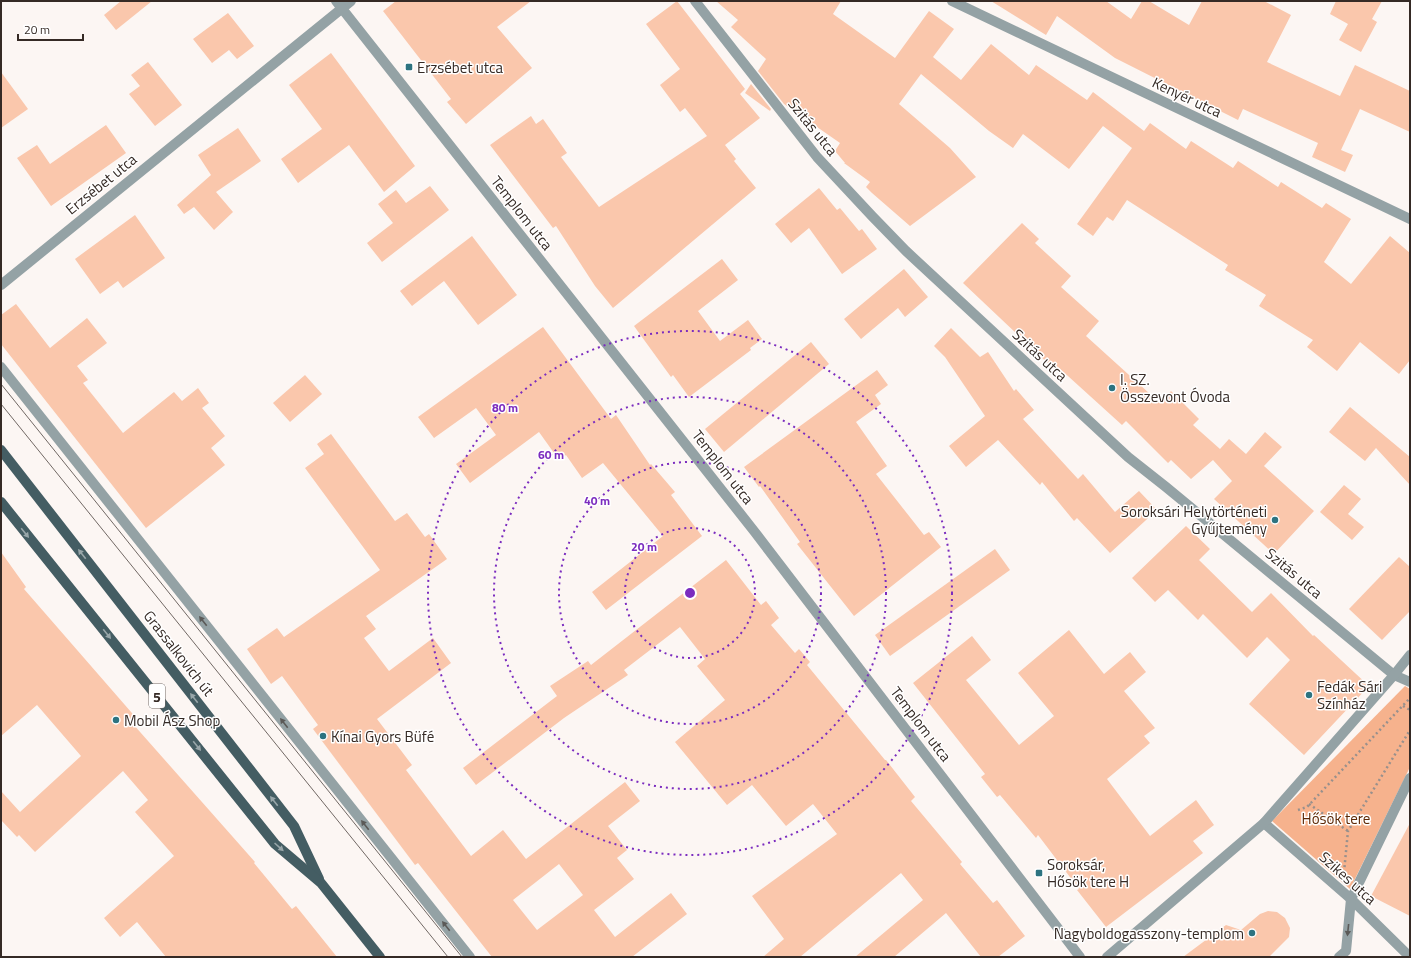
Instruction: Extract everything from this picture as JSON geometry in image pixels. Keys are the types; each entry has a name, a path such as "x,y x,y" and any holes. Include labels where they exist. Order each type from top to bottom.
{"main road":[{"name":"Grassalkovich út","path":"1,450 294,826 321,883"},
{"name":"Grassalkovich út","path":"1,502 276,844 321,883 380,957"}],"street":[{"name":"Erzsébet utca","path":"1,285 339,5 351,1"},
{"name":"Szitás utca","path":"695,1 818,157 906,251 1128,457 1394,676 1410,682"},
{"name":"Kenyér utca","path":"952,1 1410,220"},
{"name":"Templom utca","path":"339,5 754,531 1080,957"},
{"path":"1,367 470,957"},
{"path":"1107,957 1264,823 1394,676 1410,655"},
{"path":"1339,957 1346,951 1351,899 1410,778"},
{"name":"Szikes utca","path":"1264,823 1351,899 1410,957"}],"path":[{"path":"1292,812 1307,807 1410,698"},
{"path":"1402,706 1410,710"},
{"path":"1343,892 1348,831 1410,730"},
{"path":"1309,804 1348,831"}],"green space":[{"name":"Hősök tere","path":"1405,686 1410,689 1410,767 1350,889 1272,821"}],"building":[{"path":"121,1 152,1 116,30 104,15"},
{"path":"396,1 531,1 497,27 532,68 466,124 447,102 451,99 383,11"},
{"path":"677,1 745,89 740,94 760,118 725,145 736,159 734,161 756,188 613,308 595,286 556,226 553,228 490,145 531,116 536,124 543,119 567,153 561,157 599,207 707,136 685,108 680,112 660,85 680,69 646,24"},
{"path":"716,1 841,1 833,14 895,58 929,11 954,29 933,57 961,80 991,44 1029,75 1036,65 1087,100 1093,92 1144,131 1150,123 1186,149 1191,141 1233,168 1238,161 1278,187 1281,182 1322,208 1326,203 1351,219 1324,262 1351,284 1390,236 1410,253 1410,360 1399,374 1360,342 1337,371 1307,347 1313,340 1259,306 1266,295 1225,270 1228,265 1127,200 1113,221 1107,217 1093,236 1077,224 1132,148 1103,126 1069,169 1023,134 1013,148 989,131 921,74 899,104 950,148 976,177 910,226 866,187 870,182 844,163 835,151 840,143 784,104 758,71 766,59 731,27 738,20"},
{"path":"991,1 1106,1 1131,19 1142,1 1149,1 1189,25 1202,1 1264,1 1291,15 1267,62 1340,96 1355,65 1410,91 1410,132 1360,109 1341,150 1353,155 1345,172 1312,157 1318,143 1243,109 1238,120 1115,58 1057,16 1046,35"},
{"path":"1336,1 1382,1 1372,19 1377,22 1361,52 1339,40 1348,24 1330,14"},
{"path":"228,13 254,46 237,59 229,50 212,63 193,39"},
{"path":"331,53 415,166 384,192 349,145 298,183 281,159 322,129 289,85"},
{"path":"148,62 182,105 155,126 129,94 140,86 131,75"},
{"path":"1,72 28,109 1,128"},
{"path":"751,84 771,109 770,111 745,93"},
{"path":"106,125 126,153 51,206 17,158 37,145 50,164"},
{"path":"238,128 261,161 216,192 233,212 214,230 194,207 184,214 177,205 211,175 198,155"},
{"path":"430,186 449,210 382,262 367,243 393,223 378,204 396,190 406,203"},
{"path":"819,188 837,210 840,208 859,231 862,229 877,249 842,274 809,228 791,243 775,224"},
{"path":"135,215 165,258 123,288 118,281 100,294 75,259"},
{"path":"1022,223 1039,239 1035,243 1071,276 1061,287 1099,321 1086,336 1160,403 1171,391 1199,419 1193,425 1220,449 1229,439 1246,454 1265,432 1282,447 1264,466 1314,511 1274,554 1214,499 1232,481 1213,460 1191,479 1171,460 1168,463 1126,421 1122,425 1058,367 1055,370 963,283"},
{"path":"472,236 517,295 478,325 444,281 412,306 400,291"},
{"path":"722,259 738,280 698,311 720,341 748,320 762,339 750,348 751,350 689,397 673,375 671,377 634,326"},
{"path":"904,269 928,297 905,317 898,308 861,339 844,319"},
{"path":"16,304 50,348 87,318 107,343 77,366 88,380 83,383 123,433 174,392 182,401 198,388 209,403 202,408 225,436 211,448 225,465 146,528 1,344 1,315"},
{"path":"543,327 611,419 616,415 650,465 651,464 675,492 671,495 702,536 606,610 592,592 663,536 603,463 582,478 566,455 559,460 539,432 470,483 456,464 496,435 476,408 434,438 418,417"},
{"path":"951,328 980,357 988,352 1014,391 1016,389 1034,410 1023,419 1078,479 1083,474 1115,512 1139,491 1157,510 1110,553 1077,518 1074,521 1042,482 1040,485 998,440 966,467 949,446 985,416 945,357 934,346"},
{"path":"811,342 829,364 724,452 705,429"},
{"path":"877,370 888,385 875,395 881,404 856,422 887,466 876,474 924,535 929,532 941,547 854,616 797,544 800,542 760,486 759,487 744,467"},
{"path":"305,375 322,394 290,422 273,403"},
{"path":"1350,407 1410,457 1410,485 1376,448 1365,461 1329,432"},
{"path":"331,434 395,521 407,513 425,537 429,534 447,559 366,616 376,629 364,638 389,671 433,638 451,663 377,719 412,765 406,770 471,856 503,830 526,859 625,782 640,801 608,826 627,850 617,858 634,879 594,910 615,937 671,893 687,914 632,957 492,957 418,863 415,865 313,729 318,725 282,676 271,684 247,649 277,628 284,637 380,570 305,468 324,454 317,444","holes":["559,864 583,895 537,930 513,900"]},
{"path":"1344,485 1361,499 1348,514 1364,527 1352,540 1320,512"},
{"path":"1186,526 1210,549 1199,560 1252,612 1271,593 1313,636 1314,635 1369,686 1304,755 1249,704 1290,660 1267,637 1247,658 1203,614 1198,620 1168,590 1155,602 1132,578"},
{"path":"995,549 1010,570 890,656 875,635"},
{"path":"1,552 26,587 24,589 138,720 133,724 255,862 254,863 292,909 296,906 337,957 166,957 137,922 120,937 104,918 174,856 135,812 148,800 123,771 35,852 19,835 17,837 1,820 1,791 20,812 81,756 37,705 1,736"},
{"path":"1399,557 1410,567 1410,611 1382,640 1349,609"},
{"path":"726,560 761,605 766,601 779,618 771,625 795,653 799,649 810,662 807,665 915,797 911,801 962,862 960,864 993,903 997,900 1025,936 998,957 981,957 946,913 894,957 855,957 923,900 901,873 800,957 763,957 784,939 752,896 837,834 813,804 786,826 752,785 727,805 675,742 725,700 697,666 705,659 680,627 624,670 628,675 564,718 476,785 463,768 557,696 550,686 588,661 591,665"},
{"path":"1069,630 1104,674 1130,652 1146,672 1124,691 1155,728 1144,736 1150,743 1107,779 1150,836 1196,800 1214,825 1193,841 1203,853 1106,927 1077,890 1079,889 1038,835 1036,838 1000,795 997,797 981,777 985,774 913,683 972,636 991,660 966,680 1019,745 1054,716 1018,673"},
{"path":"1410,823 1410,916 1371,896"},
{"name":"Nagyboldogasszony-templom","path":"1268,911 1277,912 1285,918 1290,928 1289,937 1269,957 1183,957 1226,925 1241,930 1260,914"}],"tram line":[{"path":"1,384 462,957"},
{"path":"1,404 448,957"}],"place":[{"name":"Erzsébet utca","path":"409,67"},
{"name":"I. SZ. Összevont Óvoda","path":"1112,388"},
{"name":"Soroksári Helytörténeti Gyűjtemény","path":"1275,520"},
{"name":"Fedák Sári Színház","path":"1309,695"},
{"name":"Mobil Ász Shop","path":"116,720"},
{"name":"Kínai Gyors Büfé","path":"323,736"},
{"name":"Soroksár, Hősök tere H","path":"1039,873"},
{"name":"Nagyboldogasszony-templom","path":"1252,933"}]}
